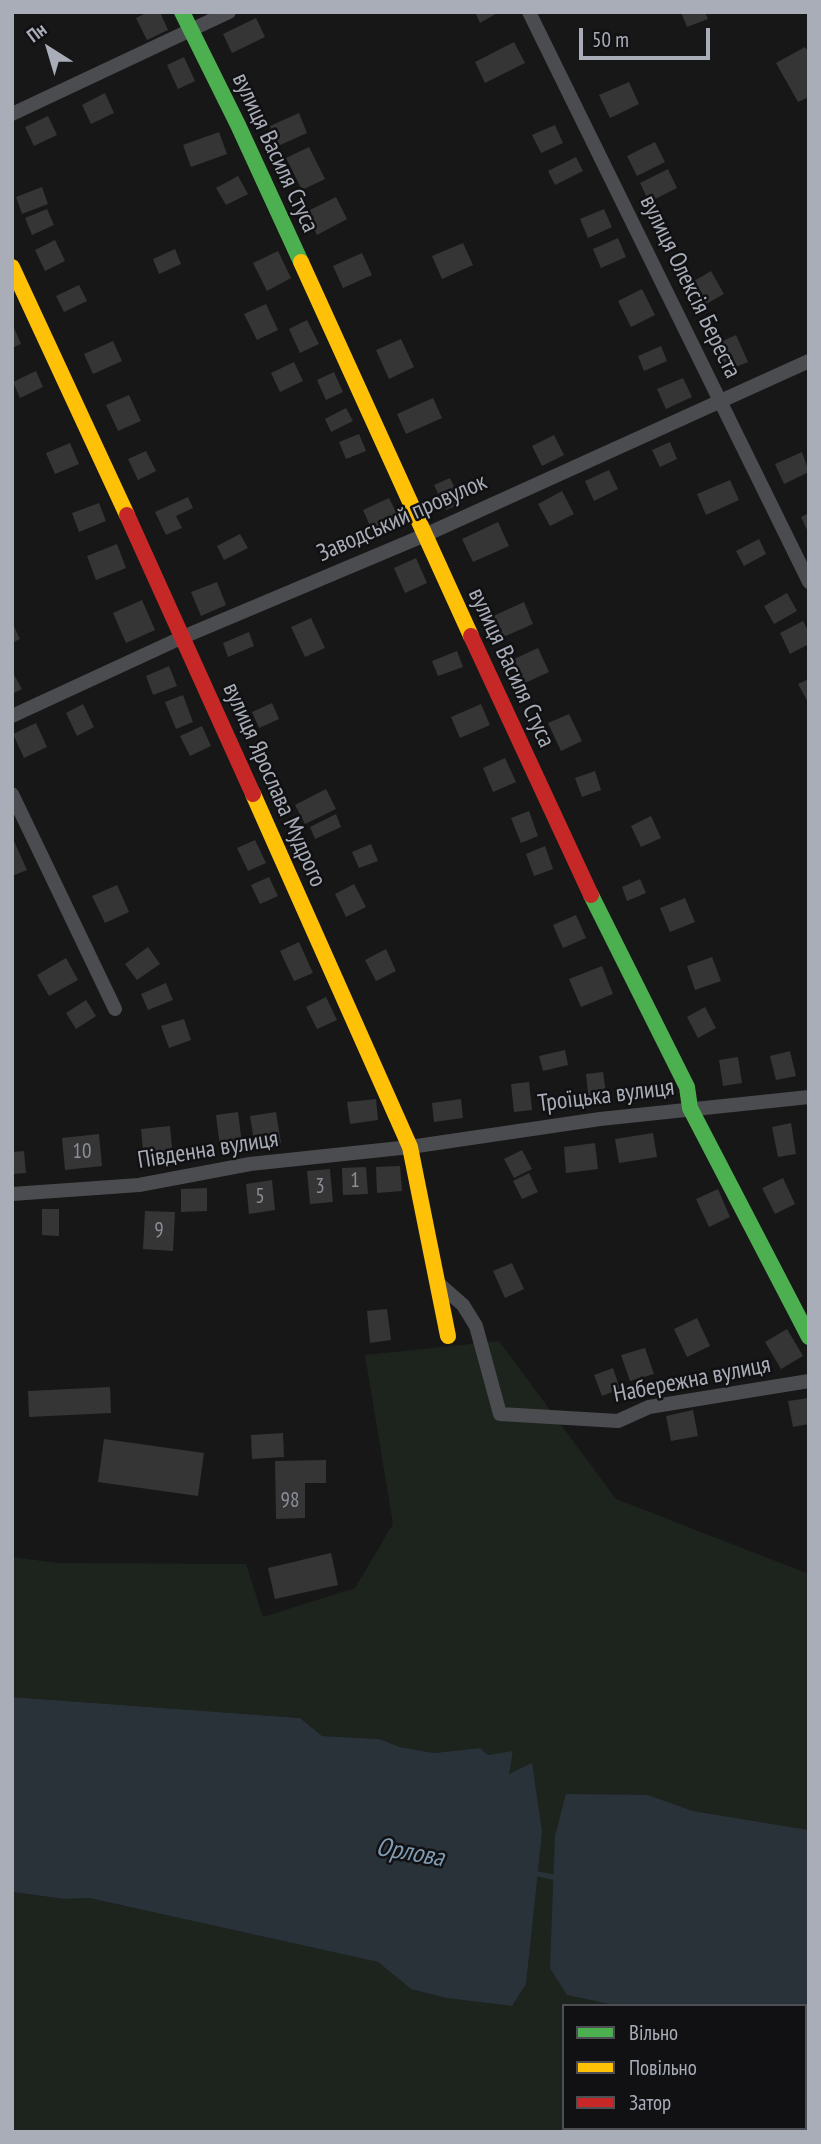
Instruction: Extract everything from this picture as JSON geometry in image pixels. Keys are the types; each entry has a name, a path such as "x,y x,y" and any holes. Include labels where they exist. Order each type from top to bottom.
{"street":[{"name":"вулиця Василя Стуса","path":"182,12 238,125 574,861 687,1087 690,1108 809,1337"},
{"path":"12,114 229,12"},
{"name":"вулиця Олексія Береста","path":"529,12 809,582"},
{"name":"вулиця Ярослава Мудрого","path":"12,267 183,637 410,1147 448,1336"},
{"name":"Заводський провулок","path":"12,716 183,637 425,535 809,360"},
{"path":"12,794 115,1009"},
{"name":"Троїцька вулиця","path":"410,1147 690,1108 809,1097"},
{"name":"Південна вулиця","path":"12,1194 139,1185 250,1164 410,1147"},
{"name":"Набережна вулиця","path":"439,1284 463,1305 475,1326 500,1414 618,1421 649,1407 809,1381"}],"shaded area":[{"path":"499,1341 616,1499 809,1574 809,1830 693,1811 648,1795 567,1995 609,2004 562,2004 562,2130 807,2130 807,2044 809,2132 12,2132 12,1892 65,1899 89,1898 378,1962 411,1989 446,1998 512,2006 526,1984 531,1932 532,1764 508,1774 513,1752 488,1755 480,1748 434,1753 400,1747 379,1739 322,1736 300,1718 12,1697 12,1557 58,1563 246,1564 263,1617 355,1588 393,1524 365,1355"}],"water":[{"path":"12,1697 300,1718 322,1736 379,1739 400,1747 434,1753 480,1748 488,1755 513,1751 509,1774 532,1763 542,1832 526,1984 512,2006 446,1998 411,1989 378,1962 89,1898 65,1899 12,1892"},
{"path":"566,1794 648,1795 693,1811 809,1830 809,2045 807,2004 609,2004 567,1995 550,1968 555,1836"}],"building":[{"path":"148,12 160,12 168,30 147,40 136,18"},
{"path":"475,12 499,12 480,23"},
{"path":"681,12 705,12 708,19 687,27"},
{"path":"256,18 265,37 232,53 223,34"},
{"path":"514,42 525,63 485,83 475,62"},
{"path":"805,47 809,53 809,97 798,102 776,63"},
{"path":"184,57 195,81 178,89 167,65"},
{"path":"629,82 639,104 610,118 599,95"},
{"path":"105,93 114,113 91,124 82,105"},
{"path":"299,113 307,133 278,146 270,126"},
{"path":"48,116 57,135 34,146 25,127"},
{"path":"555,125 563,143 541,153 532,135"},
{"path":"219,132 227,154 191,167 183,145"},
{"path":"655,142 665,162 637,176 627,156"},
{"path":"309,147 325,179 302,190 286,158"},
{"path":"576,157 583,171 555,185 548,171"},
{"path":"668,169 677,188 649,202 640,183"},
{"path":"238,176 248,194 226,205 216,188"},
{"path":"42,187 48,204 22,214 16,197"},
{"path":"336,197 347,219 317,235 306,212"},
{"path":"47,209 54,225 32,235 25,218"},
{"path":"604,209 612,227 588,238 580,219"},
{"path":"618,238 626,257 601,268 593,249"},
{"path":"55,240 65,261 45,271 35,250"},
{"path":"463,243 473,265 442,279 432,256"},
{"path":"175,249 181,264 159,274 153,259"},
{"path":"278,251 291,278 267,291 253,263"},
{"path":"362,253 372,275 343,288 333,266"},
{"path":"711,271 724,294 706,304 694,281"},
{"path":"79,285 87,301 64,312 56,296"},
{"path":"642,289 655,315 631,327 618,301"},
{"path":"266,304 278,330 257,340 244,314"},
{"path":"307,320 319,344 300,353 289,329"},
{"path":"12,323 21,344 12,348"},
{"path":"736,335 748,362 726,371 714,345"},
{"path":"401,339 414,367 389,379 376,350"},
{"path":"113,341 122,361 93,374 84,354"},
{"path":"661,346 667,361 644,371 638,356"},
{"path":"294,362 303,381 280,392 271,373"},
{"path":"36,371 43,387 20,398 13,382"},
{"path":"334,372 343,392 326,400 317,380"},
{"path":"683,378 692,397 666,409 657,389"},
{"path":"129,395 141,421 118,431 106,405"},
{"path":"433,398 442,418 406,434 397,414"},
{"path":"346,408 353,421 331,432 325,419"},
{"path":"359,434 366,451 346,459 339,442"},
{"path":"554,435 564,455 542,466 532,446"},
{"path":"670,442 677,459 660,467 652,450"},
{"path":"70,443 79,464 55,474 46,453"},
{"path":"146,451 156,471 138,480 128,459"},
{"path":"802,452 809,472 784,484 775,464"},
{"path":"609,470 618,489 594,501 585,481"},
{"path":"450,478 462,503 446,510 434,485"},
{"path":"730,480 739,500 706,515 697,494"},
{"path":"562,491 574,514 550,526 538,504"},
{"path":"188,497 193,508 176,516 182,528 166,535 155,512"},
{"path":"389,498 402,524 375,537 363,510"},
{"path":"99,503 106,521 79,532 72,513"},
{"path":"809,513 809,534 801,517"},
{"path":"498,522 509,546 473,562 462,539"},
{"path":"240,534 248,548 224,560 217,546"},
{"path":"759,539 766,554 744,566 736,551"},
{"path":"117,544 126,568 96,580 87,556"},
{"path":"416,558 427,583 405,593 394,568"},
{"path":"217,582 226,605 201,616 191,592"},
{"path":"787,593 797,611 774,624 764,606"},
{"path":"142,600 155,630 126,643 113,613"},
{"path":"524,602 533,624 501,638 491,617"},
{"path":"311,618 325,648 305,657 291,627"},
{"path":"803,621 809,632 809,644 790,654 780,633"},
{"path":"12,622 20,639 12,643"},
{"path":"249,632 254,646 228,657 223,643"},
{"path":"538,648 549,672 525,683 514,659"},
{"path":"457,651 463,667 438,676 432,661"},
{"path":"169,666 177,686 153,695 146,676"},
{"path":"12,671 22,689 12,694"},
{"path":"809,679 809,704 798,684"},
{"path":"183,695 193,722 176,729 165,702"},
{"path":"272,703 279,719 259,728 252,712"},
{"path":"83,704 94,727 77,736 66,713"},
{"path":"481,704 490,725 460,738 451,717"},
{"path":"569,714 582,741 561,751 548,723"},
{"path":"36,723 47,747 24,758 13,734"},
{"path":"202,726 211,746 190,756 180,736"},
{"path":"505,758 516,782 493,792 483,768"},
{"path":"595,771 601,790 582,797 575,778"},
{"path":"326,789 336,809 305,824 295,805"},
{"path":"529,811 538,836 521,843 511,818"},
{"path":"336,814 341,827 315,839 310,827"},
{"path":"651,816 661,838 641,847 631,826"},
{"path":"255,840 266,863 248,871 237,848"},
{"path":"14,841 27,870 12,876 12,842"},
{"path":"371,844 378,861 359,868 352,852"},
{"path":"545,846 553,869 534,876 526,854"},
{"path":"269,877 278,896 260,904 251,885"},
{"path":"640,879 646,893 627,901 622,887"},
{"path":"354,884 366,907 346,917 335,894"},
{"path":"117,885 129,912 105,923 92,896"},
{"path":"685,898 695,922 670,932 660,908"},
{"path":"576,915 586,938 563,948 553,925"},
{"path":"299,942 313,973 294,981 280,951"},
{"path":"148,947 160,964 137,980 125,964"},
{"path":"386,949 396,971 376,981 365,960"},
{"path":"712,957 721,981 695,990 687,966"},
{"path":"66,958 78,980 49,996 37,975"},
{"path":"602,966 613,994 581,1007 569,979"},
{"path":"166,983 173,1000 148,1010 141,994"},
{"path":"326,997 337,1020 317,1029 306,1007"},
{"path":"86,1000 96,1016 76,1029 66,1013"},
{"path":"705,1007 716,1028 698,1038 687,1017"},
{"path":"184,1019 191,1040 169,1048 161,1026"},
{"path":"565,1050 568,1065 543,1071 539,1056"},
{"path":"790,1051 796,1076 776,1080 770,1056"},
{"path":"738,1057 742,1083 723,1086 719,1060"},
{"path":"603,1072 607,1100 589,1102 586,1074"},
{"path":"529,1082 532,1110 514,1112 511,1084"},
{"path":"376,1099 378,1120 350,1124 347,1102"},
{"path":"461,1099 463,1118 434,1122 432,1103"},
{"path":"238,1112 242,1144 220,1147 216,1115"},
{"path":"276,1112 281,1143 255,1147 250,1116"},
{"path":"791,1123 796,1154 778,1157 772,1127"},
{"path":"170,1126 173,1158 144,1161 141,1129"},
{"path":"653,1133 657,1157 619,1163 615,1139"},
{"path":"99,1134 102,1166 65,1170 62,1138"},
{"path":"595,1143 598,1169 566,1173 564,1147"},
{"path":"522,1150 532,1169 514,1178 504,1159"},
{"path":"24,1151 26,1173 12,1174 12,1152"},
{"path":"400,1166 402,1191 377,1193 376,1167"},
{"path":"366,1167 368,1194 343,1195 342,1168"},
{"path":"330,1169 333,1202 310,1204 307,1171"},
{"path":"529,1173 538,1192 522,1199 513,1181"},
{"path":"783,1178 795,1204 775,1214 762,1188"},
{"path":"272,1180 275,1210 249,1214 246,1184"},
{"path":"207,1188 207,1211 181,1212 181,1189"},
{"path":"718,1189 730,1217 709,1227 696,1199"},
{"path":"42,1209 59,1209 59,1236 42,1235"},
{"path":"145,1211 175,1212 173,1251 143,1249"},
{"path":"512,1263 524,1289 505,1298 493,1271"},
{"path":"387,1309 391,1340 370,1343 367,1311"},
{"path":"697,1318 710,1346 687,1357 674,1329"},
{"path":"787,1329 803,1356 781,1369 765,1342"},
{"path":"645,1348 654,1374 630,1381 621,1355"},
{"path":"613,1368 620,1389 602,1396 594,1375"},
{"path":"110,1387 111,1413 29,1417 28,1391"},
{"path":"809,1398 809,1424 793,1427 788,1401"},
{"path":"693,1410 698,1436 671,1441 666,1416"},
{"path":"283,1433 284,1457 252,1459 251,1435"},
{"path":"104,1439 204,1453 198,1496 98,1482"},
{"path":"326,1460 326,1483 305,1483 305,1518 276,1519 275,1461"},
{"path":"331,1553 338,1585 275,1599 268,1568"}],"waterway":[{"name":"Орлова","path":"533,1873 558,1878"}],"traffic: fast":[{"path":"182,12 301,262"},
{"path":"591,895 687,1087 690,1108 809,1337"}],"traffic: slow":[{"path":"301,262 471,636"},
{"path":"12,267 127,515"},
{"path":"253,794 410,1147 448,1336"}],"traffic: jam":[{"path":"127,515 253,794"},
{"path":"471,636 591,895"}]}
